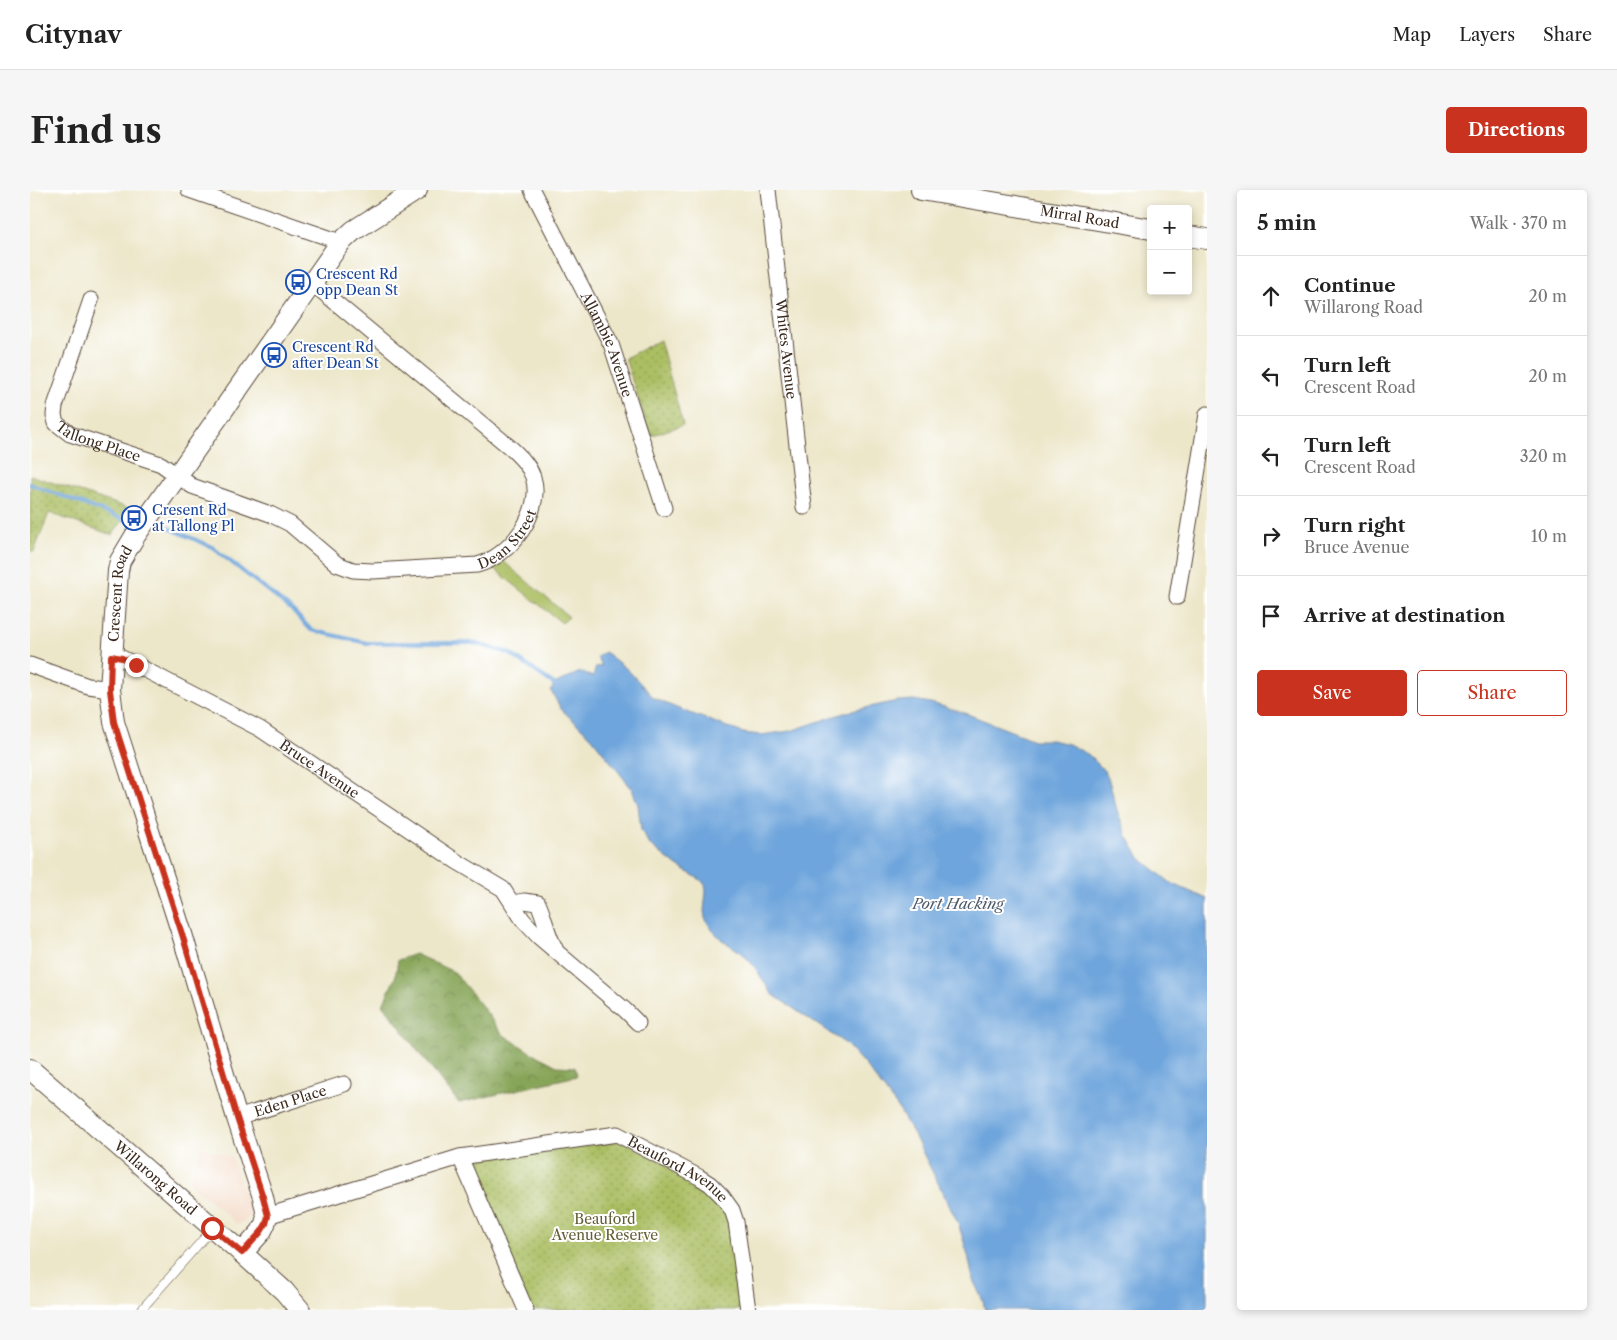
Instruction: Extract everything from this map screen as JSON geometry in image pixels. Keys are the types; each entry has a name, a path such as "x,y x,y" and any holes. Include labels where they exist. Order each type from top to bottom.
{"street":[{"path":"189,190 332,238 340,243"},
{"name":"Crescent Road","path":"268,1216 185,943 114,722 110,690 117,579 120,561 134,536 340,243 352,231 417,190"},
{"name":"Allambie Avenue","path":"532,190 611,344 625,393 664,508"},
{"name":"Whites Avenue","path":"768,190 804,507"},
{"name":"Mirral Road","path":"921,190 962,193 1147,228"},
{"path":"1192,237 1207,239"},
{"name":"Dean Street","path":"176,475 192,486 270,514 290,524 337,564 353,570 373,571 477,565 486,563 510,546 532,513 535,499 533,476 526,463 512,449 312,283"},
{"name":"Tallong Place","path":"91,300 55,406 54,415 56,423 70,434 162,464 176,475"},
{"path":"1178,597 1207,414"},
{"name":"Bruce Avenue","path":"111,656 122,658 260,729 456,861 503,889 523,920 539,937 638,1023"},
{"path":"30,665 88,686 110,690"},
{"name":"Bruce Avenue","path":"513,903 524,901 538,903 556,952"},
{"name":"Willarong Road","path":"30,1070 242,1253 293,1307"},
{"name":"Eden Place","path":"237,1118 344,1084"},
{"name":"Beauford Avenue","path":"268,1216 460,1157 617,1134 699,1177 722,1196 732,1210 736,1222 748,1310"},
{"path":"460,1157 526,1310"},
{"path":"242,1253 261,1232 268,1216"}],"lane":[{"path":"141,1310 212,1228"}],"shaded area":[{"path":"201,1147 232,1157 251,1216 238,1225 190,1183"}],"green space":[{"path":"660,340 683,425 650,436 625,358"},
{"path":"30,475 131,509 112,535 49,513 34,552 30,551"},
{"path":"497,556 569,617 562,623 487,563"},
{"path":"415,954 454,972 502,1034 557,1066 575,1067 577,1076 459,1103 383,1004 395,978 398,960"},
{"name":"Beauford Avenue Reserve","path":"623,1141 695,1179 718,1200 736,1232 741,1310 530,1310 468,1170 477,1159"}],"water":[{"name":"Port Hacking","path":"605,652 628,670 654,698 743,733 761,735 790,731 847,712 897,701 914,700 965,713 1034,740 1051,740 1069,744 1089,755 1104,770 1127,836 1141,859 1171,883 1207,899 1207,1310 985,1310 973,1280 968,1255 958,1223 915,1137 898,1108 866,1066 846,1044 772,994 754,966 742,953 722,940 712,930 705,918 705,885 701,880 677,866 649,844 641,830 638,805 632,789 592,738 561,709 551,691 554,684 580,672 593,677 596,667 602,666 597,657"}],"waterway":[{"path":"30,484 126,520"},
{"path":"169,528 212,547 292,610 311,630 367,643 473,643 509,653 554,684"}],"place":[{"name":"Crescent Rd opp Dean St","path":"298,282"},
{"name":"Crescent Rd after Dean St","path":"274,355"},
{"name":"Cresent Rd at Tallong Pl","path":"134,518"}],"route":[{"path":"136,665 122,658 111,656 110,690 114,722 182,934 268,1216 261,1232 242,1253 212,1228"}]}
